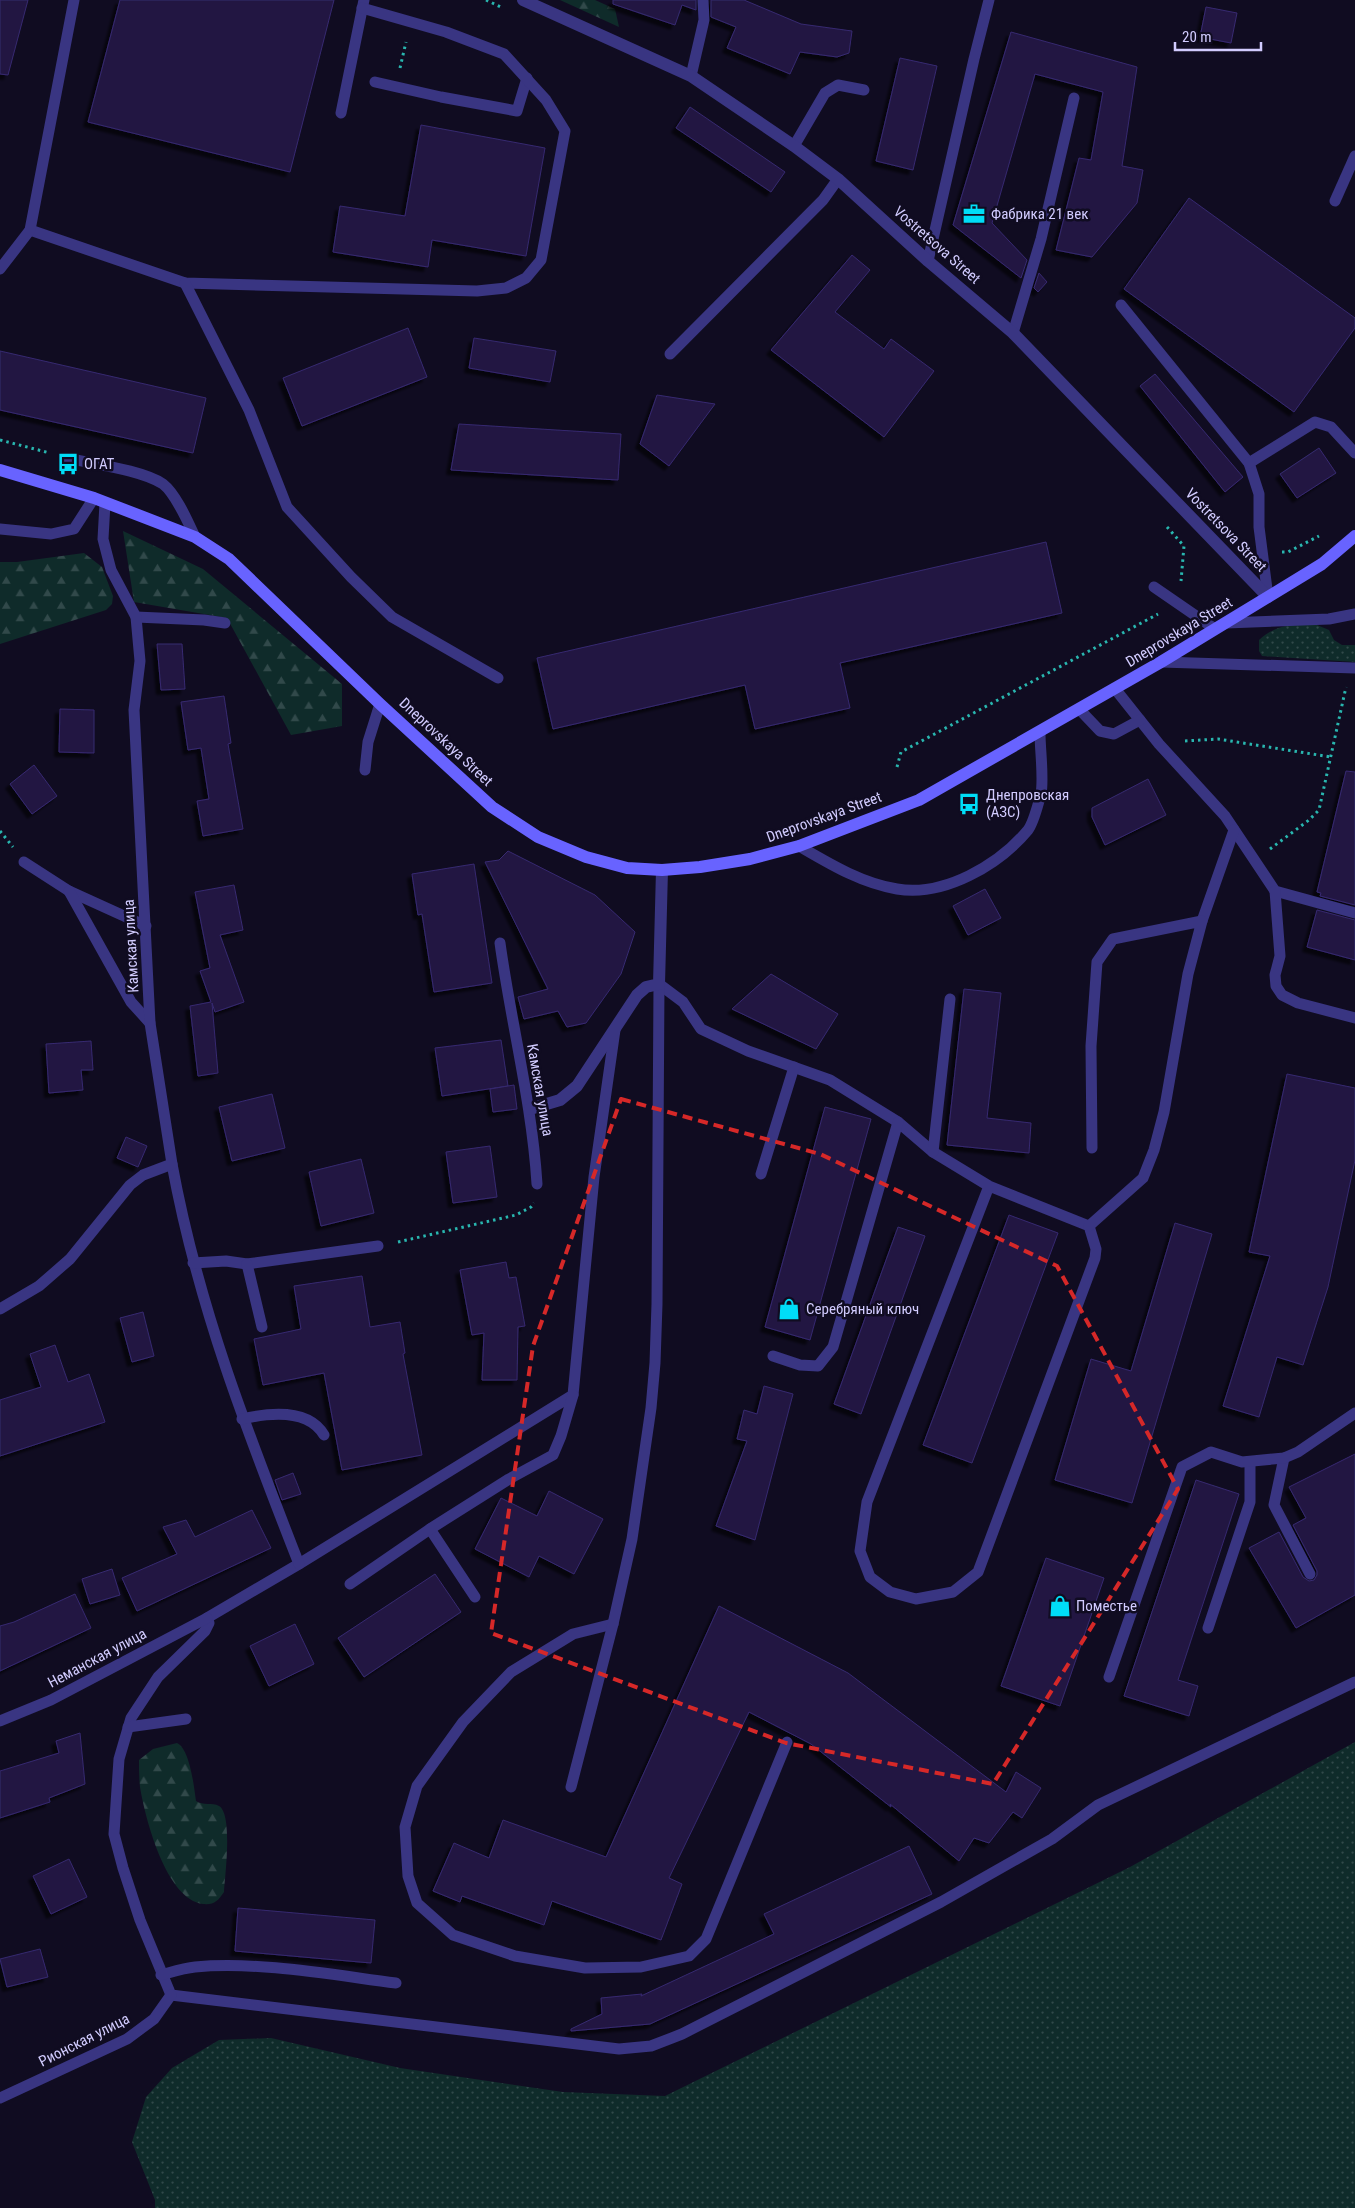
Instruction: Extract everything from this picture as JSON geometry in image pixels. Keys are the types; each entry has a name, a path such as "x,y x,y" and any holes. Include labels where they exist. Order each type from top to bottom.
{"main road":[{"name":"Dneprovskaya Street","path":"0,470 99,500 195,537 229,559 380,704 492,807 538,837 586,857 627,868 662,870 700,867 750,859 800,846 919,800 1116,690 1322,564 1355,536"}],"street":[{"name":"Vostretsova Street","path":"523,0 691,76 794,146 838,179 1013,333 1268,597"},
{"path":"530,1109 560,1100 577,1086 636,994 646,987 659,984 662,870"}],"lane":[{"path":"0,269 30,230 74,0"},
{"path":"691,76 704,20 703,0"},
{"path":"928,260 989,0"},
{"path":"30,230 185,283 477,291 506,288 526,278 541,260 565,131 546,100 504,54 363,4 341,113"},
{"path":"376,82 441,97 517,111 526,78"},
{"path":"794,146 825,93 838,85 864,90"},
{"path":"1013,333 1041,240 1074,98"},
{"path":"1335,201 1355,156"},
{"path":"670,354 823,200 838,179"},
{"path":"185,283 249,410 287,507 351,577 392,617 498,678"},
{"path":"1121,305 1249,463 1258,494 1259,527 1268,597"},
{"path":"1249,463 1315,422 1331,427 1355,453"},
{"path":"67,458 144,475 164,485 179,506 195,537"},
{"path":"0,529 51,534 74,529 99,500"},
{"name":"Камская улица","path":"99,500 103,539 111,570 136,617 140,661 134,710 150,1023 172,1164 193,1264 242,1419 299,1564"},
{"path":"1154,587 1221,626 1329,619 1355,614"},
{"path":"136,617 204,620 225,623"},
{"path":"1161,662 1352,668"},
{"path":"1116,690 1159,744 1224,816 1275,891 1280,956 1275,975 1276,986 1282,994 1298,1003 1355,1018"},
{"path":"365,770 368,742 380,704"},
{"path":"1080,710 1100,731 1114,734 1140,720"},
{"path":"800,846 845,873 897,889 921,889 945,885 969,874 998,858 1029,828 1041,792 1040,733"},
{"path":"1089,1226 1143,1178 1154,1150 1164,1112 1188,974 1202,921 1234,830"},
{"path":"24,862 69,891 146,926"},
{"path":"69,891 131,1002 150,1023"},
{"path":"1275,891 1355,913"},
{"path":"1092,1148 1091,1046 1097,962 1113,939 1202,921"},
{"name":"Камская улица","path":"500,943 506,988 530,1109 537,1184"},
{"path":"659,984 683,1002 701,1028 748,1052 830,1080 898,1122 933,1152 989,1186 1089,1226"},
{"path":"571,1787 613,1624 632,1539 656,1364 659,984"},
{"path":"933,1152 950,999"},
{"path":"350,1584 430,1529 509,1479 553,1455 561,1436 573,1395 594,1177 615,1026"},
{"path":"761,1174 794,1067"},
{"path":"773,1356 800,1365 818,1366 833,1347 898,1122"},
{"path":"0,1309 39,1286 70,1259 130,1184 143,1175 172,1164"},
{"path":"989,1186 867,1502 860,1551 870,1577 890,1592 916,1599 953,1592 978,1572 1094,1258 1096,1249 1089,1226"},
{"path":"193,1264 226,1261 247,1264 378,1246"},
{"path":"247,1264 262,1327"},
{"name":"Неманская улица","path":"0,1721 51,1700 207,1618 299,1564 573,1395"},
{"path":"1109,1677 1182,1467 1211,1452 1242,1462 1284,1458 1298,1452 1355,1413"},
{"path":"242,1419 281,1414 296,1416 311,1422 324,1435"},
{"path":"1284,1458 1274,1505 1310,1574"},
{"path":"1208,1628 1250,1502 1250,1462"},
{"path":"430,1529 475,1597"},
{"path":"207,1618 208,1627 158,1677 130,1718 119,1759 114,1834 129,1886 161,1975 171,1995 619,2049 651,2046 682,2034 941,1902 1052,1839 1098,1805 1355,1682"},
{"path":"613,1624 574,1634 512,1672 463,1722 417,1786 405,1827 408,1876 417,1903 453,1935 515,1956 585,1968 641,1967 690,1956 706,1939 787,1742"},
{"path":"128,1727 186,1718"},
{"path":"161,1975 193,1967 224,1966 296,1970 396,1983"},
{"name":"Рионская улица","path":"0,2098 127,2039 154,2019 171,1995"}],"path":[{"path":"486,0 504,8"},
{"path":"396,87 410,22"},
{"path":"0,440 67,458"},
{"path":"897,767 901,752 1167,609 1181,581 1184,546 1167,526"},
{"path":"1272,847 1309,820 1319,810 1352,668"},
{"path":"1159,744 1218,738 1331,757"},
{"path":"378,1246 516,1215 531,1208 537,1196 537,1184"}],"highlighted area":[{"path":"621,1099 820,1154 1057,1266 1178,1489 993,1784 786,1743 491,1633 533,1346"}],"green space":[{"path":"560,0 595,0 615,9 619,27"},
{"path":"123,531 203,569 342,684 342,726 291,735 227,618 134,602"},
{"path":"84,553 102,567 113,596 112,604 106,610 0,644 0,562 17,562"},
{"path":"1305,623 1329,630 1334,640 1342,645 1355,645 1355,662 1262,656 1259,651 1259,640 1265,635 1280,627"},
{"path":"1355,1742 1355,2208 155,2208 155,2200 132,2142 146,2097 172,2068 219,2040 271,2038 400,2068 563,2092 665,2096 1130,1867"},
{"path":"177,1743 188,1760 196,1801 219,1806 223,1811 226,1821 227,1846 224,1892 218,1900 210,1904 203,1904 190,1899 178,1888 168,1873 152,1837 143,1801 139,1760 153,1749"}],"building":[{"path":"0,0 28,0 8,75 0,74"},
{"path":"120,0 334,0 290,172 88,122"},
{"path":"613,0 696,0 696,10 682,5 675,25 613,4"},
{"path":"711,0 744,0 801,24 852,31 849,53 837,57 800,52 790,74 727,48 736,27 711,17"},
{"path":"1206,7 1237,13 1231,43 1200,37"},
{"path":"1011,32 1137,67 1122,166 1143,170 1137,203 1092,257 1056,250 1079,158 1091,160 1103,92 1035,74 992,223 1027,260 1021,278 953,225"},
{"path":"900,58 937,66 913,170 876,161"},
{"path":"690,107 785,172 771,192 676,128"},
{"path":"421,125 545,148 526,256 432,240 428,267 333,252 340,206 405,216"},
{"path":"1189,198 1355,318 1355,328 1294,412 1124,289"},
{"path":"852,255 870,270 835,312 884,349 891,339 934,371 884,437 771,350"},
{"path":"1039,273 1047,282 1038,292 1034,288"},
{"path":"408,328 427,377 302,426 283,378"},
{"path":"474,338 556,351 550,382 469,368"},
{"path":"0,351 206,398 193,453 0,410"},
{"path":"1155,374 1243,477 1225,492 1140,386"},
{"path":"657,395 715,404 669,466 640,444"},
{"path":"459,424 621,434 618,480 451,470"},
{"path":"1319,448 1336,473 1297,498 1280,474"},
{"path":"1046,542 1062,613 840,663 850,708 755,729 745,685 553,729 537,658"},
{"path":"157,644 182,644 185,689 161,690"},
{"path":"224,696 231,743 228,744 243,829 203,836 197,801 209,799 201,748 188,750 181,702"},
{"path":"60,709 94,710 94,753 59,752"},
{"path":"34,765 57,796 32,814 10,784"},
{"path":"1346,771 1355,772 1355,905 1320,896 1321,893 1317,892"},
{"path":"1148,779 1166,815 1105,845 1092,817 1092,808"},
{"path":"508,851 595,895 635,932 621,974 586,1023 567,1027 558,1011 524,1019 518,997 548,989 485,862 499,860"},
{"path":"474,864 492,983 434,992 422,914 418,915 412,874"},
{"path":"234,885 243,930 220,935 244,1002 215,1012 212,1003 218,1073 198,1076 190,1006 211,1002 200,971 210,968 195,892"},
{"path":"985,889 1001,918 968,935 953,906"},
{"path":"1317,910 1355,920 1355,960 1307,947"},
{"path":"771,974 838,1014 816,1049 732,1009"},
{"path":"964,989 1001,993 987,1118 1031,1123 1029,1153 947,1145"},
{"path":"501,1040 508,1086 442,1096 435,1048"},
{"path":"91,1041 93,1070 81,1070 83,1090 49,1093 46,1044"},
{"path":"1287,1074 1355,1088 1355,1160 1328,1287 1303,1365 1277,1357 1259,1417 1223,1406 1270,1256 1249,1252"},
{"path":"514,1085 517,1109 493,1112 490,1089"},
{"path":"272,1094 285,1148 232,1161 219,1107"},
{"path":"825,1107 871,1119 810,1340 765,1327"},
{"path":"126,1137 147,1146 138,1167 117,1158"},
{"path":"490,1146 497,1197 453,1203 446,1152"},
{"path":"361,1159 374,1213 321,1226 309,1172"},
{"path":"1009,1215 1058,1233 972,1463 923,1445"},
{"path":"1175,1223 1212,1234 1132,1503 1055,1480 1091,1359 1131,1371"},
{"path":"898,1227 925,1236 861,1414 834,1404"},
{"path":"506,1262 509,1278 516,1277 525,1326 518,1327 517,1380 482,1380 484,1333 472,1335 460,1270"},
{"path":"362,1276 370,1327 400,1322 405,1353 403,1354 422,1455 342,1470 324,1373 263,1385 254,1339 301,1329 294,1286"},
{"path":"143,1312 154,1356 132,1362 120,1318"},
{"path":"55,1345 68,1382 89,1374 105,1422 0,1456 0,1400 41,1387 30,1354"},
{"path":"764,1386 793,1394 755,1540 716,1526 747,1441 737,1439 744,1410 757,1414"},
{"path":"1355,1454 1355,1595 1296,1628 1249,1548 1279,1532 1303,1577 1309,1581 1314,1580 1317,1571 1293,1525 1306,1518 1289,1487"},
{"path":"293,1473 301,1494 282,1500 275,1480"},
{"path":"1196,1480 1239,1494 1178,1680 1198,1686 1189,1716 1124,1696"},
{"path":"549,1491 603,1519 574,1574 539,1556 529,1577 475,1549 501,1498 537,1516"},
{"path":"252,1510 271,1548 137,1611 122,1578 177,1554 163,1527 186,1520 195,1537"},
{"path":"1046,1558 1104,1578 1060,1706 1001,1686"},
{"path":"112,1569 120,1595 90,1604 82,1579"},
{"path":"435,1574 461,1612 364,1677 338,1638"},
{"path":"75,1594 91,1628 0,1671 0,1626 14,1622"},
{"path":"719,1606 848,1673 1006,1792 1016,1772 1041,1788 1022,1818 1013,1812 989,1843 974,1838 959,1861 890,1804 891,1807 811,1744 749,1712 669,1878 682,1884 661,1940 552,1901 544,1925 462,1896 460,1902 433,1891 454,1843 489,1858 503,1820 606,1857"},
{"path":"295,1624 314,1664 269,1686 250,1646"},
{"path":"80,1733 85,1784 49,1798 50,1802 0,1818 0,1771 59,1753 56,1741"},
{"path":"909,1846 932,1894 650,2024 571,2031 571,2029 602,2014 601,1998 642,1994 641,1996 774,1934 764,1914"},
{"path":"69,1859 87,1897 51,1914 33,1876"},
{"path":"238,1908 375,1920 371,1963 235,1951"},
{"path":"40,1949 48,1977 7,1987 0,1959"}],"place":[{"name":"Фабрика 21 век","path":"974,214"},
{"name":"ОГАТ","path":"68,464"},
{"name":"Днепровская (АЗС)","path":"969,804"},
{"name":"Серебряный ключ","path":"789,1309"},
{"name":"Поместье","path":"1060,1606"}]}
